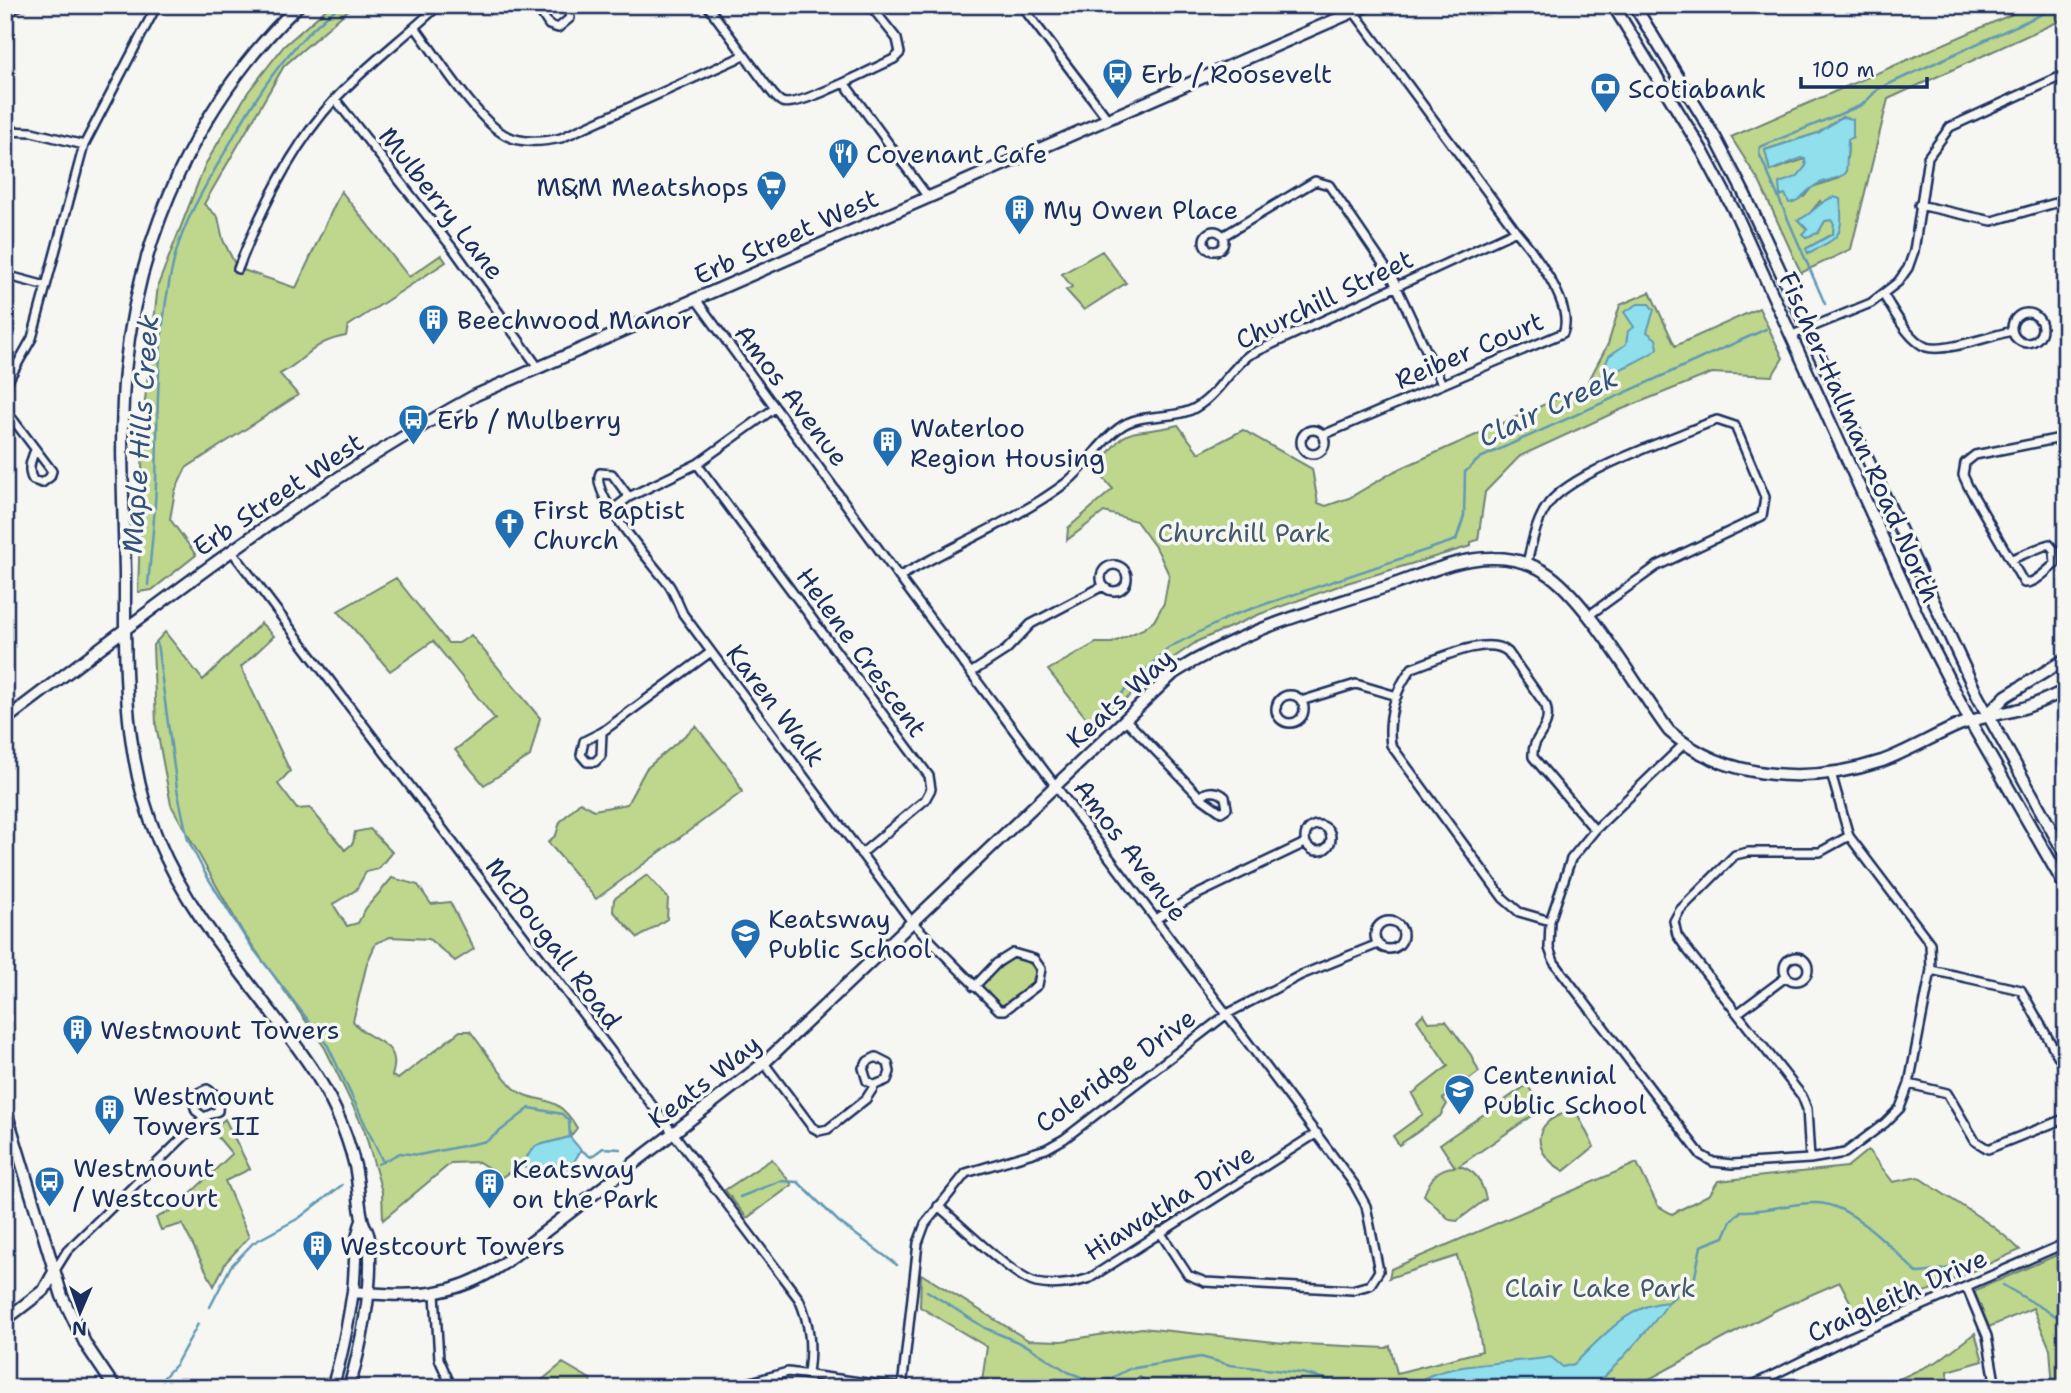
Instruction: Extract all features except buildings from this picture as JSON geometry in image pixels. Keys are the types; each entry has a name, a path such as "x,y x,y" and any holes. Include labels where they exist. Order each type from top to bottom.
{"main road":[{"path":"299,5 279,24 211,112 167,200 140,276 125,373 127,715 134,764 156,837 174,874 205,924 312,1068 334,1107 355,1167 362,1221 369,1236 362,1336 349,1388"},
{"name":"Erb Street West","path":"5,720 231,550 408,432 476,395 1368,5"},
{"name":"Fischer-Hallman Road North","path":"1613,5 1709,162 1737,216 1930,643 1970,721 2066,888"},
{"name":"Fischer-Hallman Road North","path":"1634,5 1716,139 1808,329 1987,714 2066,856"},
{"name":"Keats Way","path":"353,1292 435,1294 461,1287 492,1272 764,1063 1174,673 1203,654 1283,620 1454,564 1492,557 1527,563 1557,580 1588,616 1658,716 1684,744 1759,774 1831,773 1884,760 1987,714 2038,704 2066,690"},
{"name":"Keats Way","path":"1987,714 2006,696 2066,659"},
{"path":"5,1108 54,1272 76,1327 115,1388"},
{"path":"332,1388 353,1292 356,1235 362,1221"},
{"path":"5,1320 44,1290 54,1272"}],"street":[{"path":"5,12 21,5"},
{"path":"239,269 274,190 335,99 439,5"},
{"path":"536,5 545,9 549,25 563,26 570,18 567,5"},
{"path":"707,5 743,56 781,102 791,103 845,84 894,59 900,52 897,39 870,5"},
{"path":"1021,5 1107,118"},
{"path":"5,386 32,338 84,145 154,7"},
{"path":"1354,12 1516,231"},
{"path":"415,27 484,117 505,135 532,142 561,138 743,56"},
{"path":"1790,336 1884,296 1908,268 1914,251 1928,157 1950,127 2066,74"},
{"path":"845,84 927,196"},
{"name":"Mulberry Lane","path":"335,99 454,250 538,367"},
{"path":"5,131 32,132 84,145"},
{"path":"1223,236 1315,181 1329,185 1396,286 1442,384"},
{"path":"1919,205 1992,221 2066,200"},
{"name":"Churchill Street","path":"898,577 1043,499 1083,469 1104,442 1123,425 1192,410 1206,400 1235,366 1249,355 1516,231"},
{"name":"Reiber Court","path":"1323,435 1563,333 1566,319 1550,280 1538,257 1516,231"},
{"path":"5,275 46,286"},
{"path":"1884,296 1916,340 1926,347 1943,347 2012,331"},
{"name":"Amos Avenue","path":"695,299 898,577 1317,1133 1367,1206 1379,1271 1370,1285 1352,1290 1205,1282 1188,1275 1160,1232"},
{"path":"2025,314 2033,315 2042,325 2040,336 2031,343 2020,342 2012,331 2017,318 2025,314"},
{"path":"612,510 629,497 696,464 775,408"},
{"path":"5,409 35,450"},
{"path":"1527,563 1539,522 1547,506 1572,482 1717,420 1735,426 1765,498 1762,516 1657,566 1588,616"},
{"path":"2012,559 2028,550 2049,544 2056,558 2055,564 2029,583 2024,583 1968,486 1963,475 1965,463 1975,456 2066,437"},
{"name":"Helene Crescent","path":"696,464 929,776 931,789 925,800 861,854"},
{"name":"Karen Walk","path":"629,497 612,474 600,473 597,480 600,490 668,584 683,614 912,922 974,987 995,1008 1002,1011 1038,985 1041,969 1034,958 1013,953 997,963 974,987"},
{"name":"McDougall Road","path":"231,550 799,1300 808,1320 811,1353 808,1373"},
{"path":"972,672 1006,650 1031,624 1103,586"},
{"path":"1550,921 1519,912 1503,898 1398,759 1391,746 1389,730 1397,696 1412,668 1487,644 1502,646 1546,706 1549,716 1545,731 1534,742 1533,757 1595,830"},
{"path":"602,732 711,652"},
{"path":"1301,701 1356,684 1397,696"},
{"path":"1125,719 1200,797"},
{"path":"1684,744 1595,830 1571,859 1550,921 1549,948 1554,962 1701,1156 1713,1162 1732,1164 1810,1159 1845,1153 1885,1123 1900,1108 1909,1084 1931,970 1930,943 1849,836 1831,773"},
{"path":"1810,1159 1805,1103 1677,935 1676,915 1735,855 1748,852 1820,852 1849,836"},
{"path":"1156,919 1192,897 1305,843"},
{"path":"1392,921 1401,928 1403,935 1399,945 1388,949 1378,944 1375,931 1382,923 1392,921"},
{"name":"Coleridge Drive","path":"902,1388 918,1243 925,1224 959,1180 971,1171 1046,1149 1064,1139 1227,1014 1301,975 1378,944"},
{"path":"1931,970 2021,990 2066,1070"},
{"path":"1738,1013 1786,976"},
{"path":"764,1063 812,1127 819,1131 828,1129 866,1098 875,1085"},
{"path":"1909,1084 1947,1093 1975,1141 1988,1149 2066,1118"},
{"path":"54,1272 67,1251 204,1116"},
{"name":"Hiawatha Drive","path":"938,1206 1024,1279 1042,1284 1064,1284 1090,1278 1317,1133"},
{"name":"Craigleith Drive","path":"1747,1388 1850,1337 2066,1243"},
{"path":"1967,1288 1987,1336 1996,1388"},
{"path":"435,1294 439,1359 452,1388"},
{"path":"729,1388 777,1374 808,1373 902,1388"}],"green space":[{"path":"331,5 354,5 284,66 204,204 218,217 223,240 237,268 296,288 341,191 409,277 441,255 446,262 348,326 346,336 325,342 280,374 298,395 186,468 175,491 170,519 196,555 152,590 138,592 144,409 158,285 205,165 248,92 284,46"},
{"path":"2033,5 2066,5 2066,18 1888,99 1851,249 1801,273 1760,183 1731,137","holes":["1842,117 1848,149 1846,164 1838,179 1812,187 1804,197 1785,194 1806,166 1805,159 1770,171 1765,150 1818,133","1820,201 1839,232 1808,253 1807,248 1833,234 1834,224 1831,220 1825,221 1818,233 1806,237 1807,229 1798,220 1806,218"]},
{"path":"1102,251 1126,283 1084,310 1066,290 1072,287 1062,274"},
{"name":"Churchill Park","path":"1650,292 1675,346 1759,308 1783,358 1772,376 1712,373 1620,410 1520,456 1485,492 1478,540 1471,542 1471,546 1347,583 1260,614 1198,641 1160,667 1095,729 1048,670 1096,643 1112,643 1143,629 1154,621 1164,603 1169,575 1158,551 1136,521 1104,512 1067,540 1068,528 1113,489 1096,470 1116,443 1124,437 1131,433 1178,425 1199,453 1243,430 1312,469 1318,503 1326,506 1349,498 1395,471 1586,386 1608,344 1620,305"},
{"path":"396,578 448,643 459,643 471,635 540,718 530,756 484,785 455,750 495,719 433,641 390,671 338,611"},
{"path":"261,623 274,636 241,667 290,771 278,784 297,809 310,808 345,850 353,843 355,832 370,829 392,852 378,869 366,872 356,890 333,904 347,926 358,923 366,908 392,878 418,885 431,904 450,902 474,949 455,961 429,939 390,937 376,943 367,963 353,1021 389,1048 394,1064 392,1076 398,1079 460,1031 470,1031 514,1088 522,1094 560,1108 577,1128 570,1137 536,1146 520,1165 502,1177 479,1162 451,1163 383,1220 382,1192 364,1129 325,1048 242,931 171,805 156,725 153,645 165,632 203,680"},
{"path":"696,726 735,776 742,792 596,899 548,842 556,835 560,822 580,802 594,810 627,804 646,769"},
{"path":"647,875 668,898 667,919 638,938 613,911 614,899"},
{"path":"1014,956 1028,961 1036,973 1020,995 1009,1003 996,1006 981,989 983,982"},
{"path":"1423,1014 1428,1022 1446,1021 1471,1055 1479,1072 1443,1099 1447,1104 1440,1116 1399,1145 1393,1136 1423,1114 1412,1094 1448,1066 1417,1020"},
{"path":"1527,1085 1543,1108 1459,1166 1470,1170 1477,1178 1486,1199 1457,1221 1450,1220 1424,1195 1435,1175 1443,1169 1455,1167 1440,1144"},
{"path":"1576,1111 1594,1147 1564,1171 1544,1154 1540,1135 1551,1120"},
{"path":"225,1119 250,1169 225,1181 249,1237 226,1262 214,1286 182,1224 161,1230 156,1218 174,1209 232,1154 212,1130"},
{"name":"Clair Lake Park","path":"1868,1150 1893,1182 1918,1177 1984,1220 2020,1250 1860,1321 1840,1282 1778,1309 1633,1388 1162,1388 1139,1377 1129,1388 981,1388 987,1347 920,1307 921,1274 1028,1340 1062,1341 1142,1328 1284,1343 1386,1348 1390,1346 1397,1373 1482,1351 1478,1325 1457,1256 1389,1278 1391,1269 1637,1163 1658,1206 1672,1214 1710,1194 1718,1181 1847,1167"},
{"path":"772,1159 792,1185 747,1218 725,1190"},
{"path":"2066,1251 2066,1388 2053,1388 2050,1349 2033,1308 1989,1327 1974,1291"},
{"path":"1975,1333 1983,1361 1948,1371 1948,1388 1880,1388 1938,1361"},
{"path":"563,1363 590,1379 593,1388 532,1388"}],"water":[{"path":"1842,117 1853,119 1853,137 1848,140 1846,173 1817,184 1800,199 1789,203 1785,194 1780,196 1779,183 1797,177 1806,166 1805,159 1801,158 1770,171 1765,150 1818,133"},
{"path":"1834,197 1840,199 1840,229 1827,244 1808,253 1806,249 1833,234 1834,224 1831,220 1825,221 1818,233 1806,237 1802,234 1807,229 1798,220"},
{"path":"1638,304 1649,304 1654,310 1647,332 1656,339 1658,348 1630,365 1600,377 1609,356 1626,344 1628,331 1634,327 1624,312"},
{"path":"570,1137 581,1150 571,1167 538,1172 520,1165 536,1146"},
{"path":"1668,1302 1632,1347 1592,1388 1410,1388 1437,1373 1476,1365 1551,1357 1563,1367 1574,1364 1628,1316 1654,1304"}],"waterway":[{"name":"Maple Hills Creek","path":"148,585 155,496 161,341 169,284 180,240 209,180 245,117 280,64 308,33 341,5"},
{"name":"Clair Creek","path":"1825,304 1759,153 1760,147 1862,105 1878,89 2062,5"},
{"name":"Clair Creek","path":"1107,708 1168,648 1233,615 1456,540 1464,516 1465,472 1480,458 1766,329"},
{"name":"Maple Hills Creek","path":"157,643 177,789 188,840 248,942 328,1046 383,1162"},
{"name":"Clair Creek","path":"378,1164 400,1153 419,1155 487,1141 530,1108 562,1114 569,1121 570,1137"},
{"name":"Clair Creek","path":"581,1150 591,1157 603,1148 620,1149"},
{"name":"Clair Creek","path":"740,1197 780,1181 798,1182 839,1222 897,1265"},
{"name":"Clair Creek","path":"210,1307 231,1266 253,1243 299,1218 342,1185"},
{"name":"Clair Creek","path":"1667,1303 1694,1281 1701,1246 1724,1237 1731,1221 1741,1211 1798,1204 1830,1205 1858,1219 1917,1273 1979,1265"},
{"name":"Clair Creek","path":"2003,1285 2066,1322"},
{"name":"Clair Creek","path":"927,1291 985,1328 1029,1347 1068,1372 1094,1382 1106,1381 1129,1369 1201,1357 1230,1365 1301,1373 1362,1388"},
{"name":"Clair Creek","path":"154,1388 176,1364 198,1324"}],"place":[{"name":"Erb / Roosevelt","path":"1118,100"},
{"name":"Scotiabank","path":"1605,115"},
{"name":"Covenant Cafe","path":"843,180"},
{"name":"M&M Meatshops","path":"772,213"},
{"name":"My Owen Place","path":"1020,236"},
{"name":"Beechwood Manor","path":"434,346"},
{"name":"Erb / Mulberry","path":"414,446"},
{"name":"Waterloo Region Housing","path":"887,469"},
{"name":"First Baptist Church","path":"510,551"},
{"name":"Keatsway Public School","path":"745,960"},
{"name":"Westmount Towers","path":"77,1056"},
{"name":"Centennial Public School","path":"1460,1116"},
{"name":"Westmount Towers II","path":"110,1137"},
{"name":"Westmount / Westcourt","path":"50,1209"},
{"name":"Keatsway on the Park","path":"489,1210"},
{"name":"Westcourt Towers","path":"317,1272"}]}
